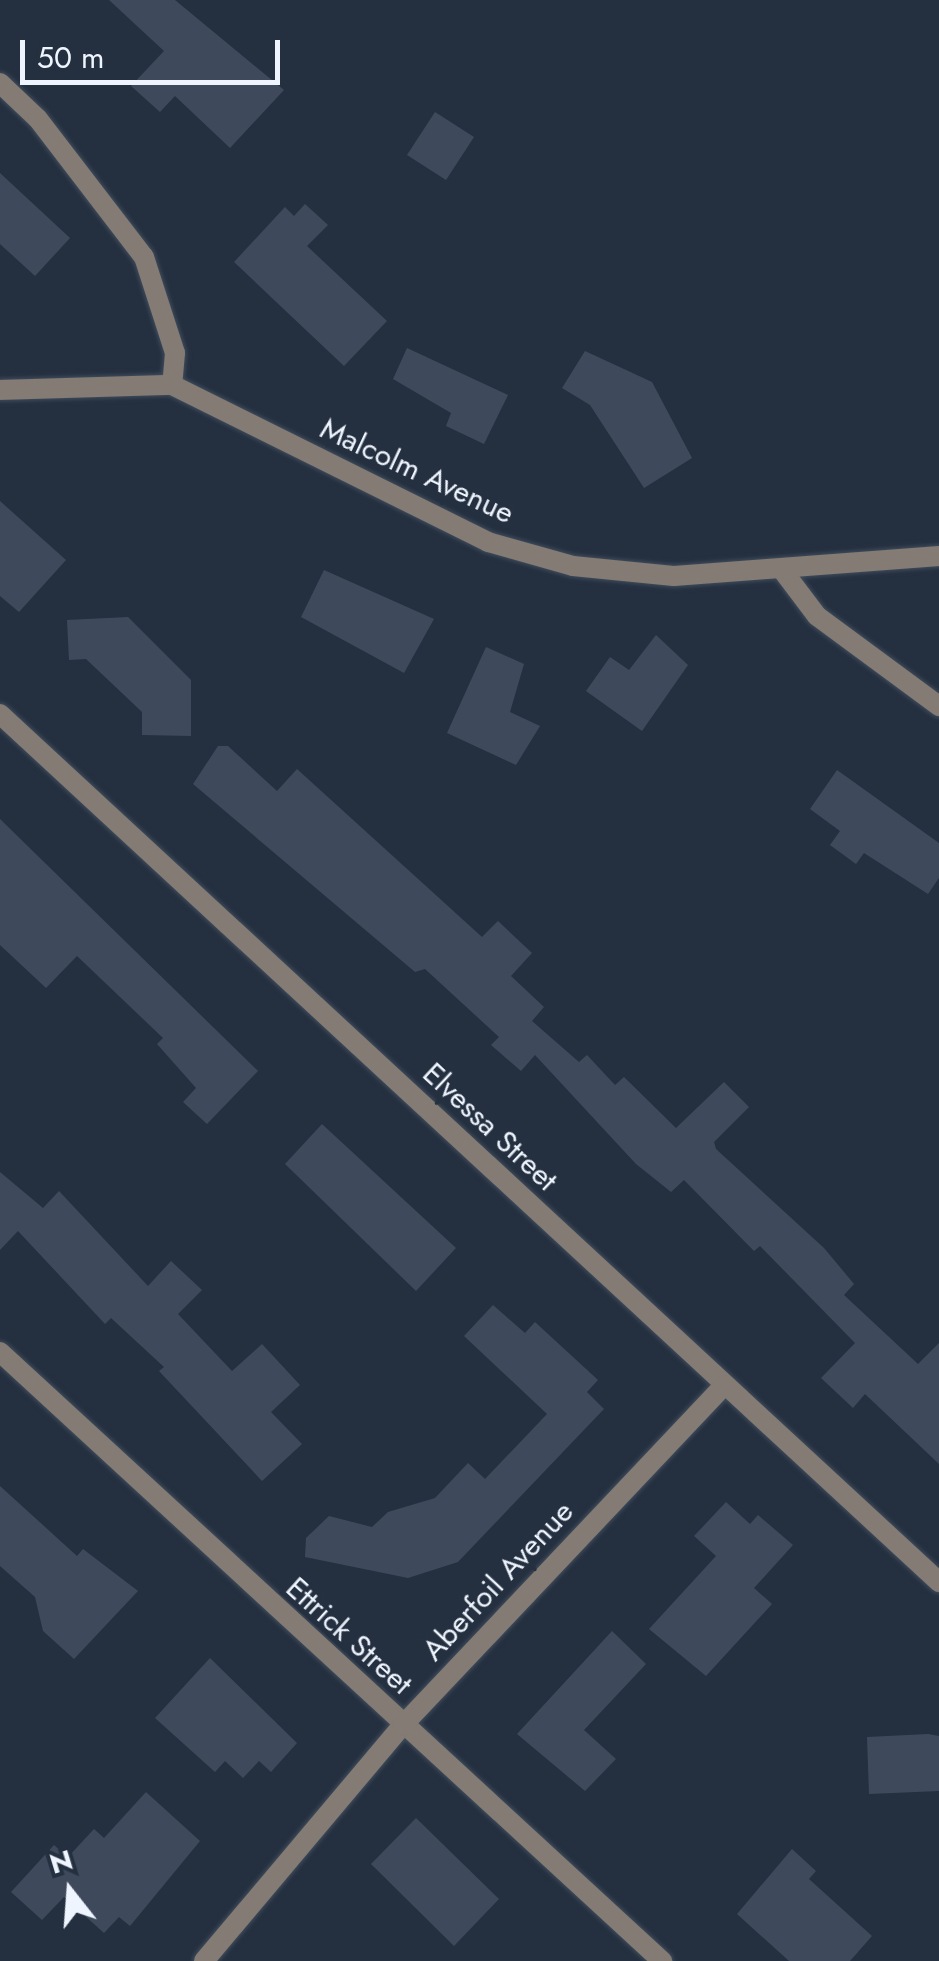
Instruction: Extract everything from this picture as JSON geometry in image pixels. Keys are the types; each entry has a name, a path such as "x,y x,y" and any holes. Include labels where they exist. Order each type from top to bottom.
{"street":[{"path":"0,83 38,119 144,258 176,352 172,385"},
{"name":"Malcolm Avenue","path":"0,390 172,385 488,542 572,566 674,576 784,571 939,556"},
{"path":"784,571 817,616 939,706"},
{"name":"Elvessa Street","path":"0,714 938,1580"},
{"name":"Ettrick Street","path":"0,1352 662,1961"},
{"name":"Aberfoil Avenue","path":"204,1961 403,1725 725,1385"}],"building":[{"path":"109,0 175,0 284,90 230,148 175,96 160,112 131,86 164,51"},
{"path":"435,112 474,137 446,180 407,155"},
{"path":"0,173 70,238 35,276 0,244"},
{"path":"305,204 328,225 307,246 387,321 344,366 234,262 285,207 294,216"},
{"path":"407,348 508,395 484,444 446,426 451,413 393,379"},
{"path":"585,351 652,382 692,458 644,488 590,405 562,388"},
{"path":"0,501 66,560 19,612 0,596"},
{"path":"324,570 434,619 404,673 301,617"},
{"path":"128,617 191,680 191,736 142,735 142,712 86,659 69,660 67,620"},
{"path":"656,635 688,665 642,731 586,691 610,657 629,670"},
{"path":"486,647 524,664 510,712 540,726 516,765 447,733"},
{"path":"218,746 228,746 277,791 297,769 482,937 498,921 532,953 511,976 544,1007 532,1021 579,1062 587,1055 615,1085 624,1077 676,1128 724,1082 749,1107 714,1142 716,1149 824,1248 854,1284 844,1295 918,1364 939,1343 939,1464 865,1394 853,1408 821,1378 855,1343 760,1246 754,1251 684,1180 671,1192 636,1164 535,1055 521,1071 491,1045 499,1037 425,969 415,972 193,784"},
{"path":"837,770 939,843 939,878 928,894 864,853 856,864 830,845 840,831 810,809"},
{"path":"0,819 258,1071 207,1124 183,1102 196,1088 157,1044 163,1038 77,956 46,988 0,945"},
{"path":"322,1124 456,1248 416,1291 285,1164"},
{"path":"0,1172 43,1208 59,1191 148,1286 171,1261 202,1290 178,1314 232,1371 262,1344 300,1385 271,1412 302,1444 262,1481 159,1371 164,1367 111,1318 105,1324 18,1231 0,1250"},
{"path":"493,1305 525,1333 535,1322 598,1380 587,1392 604,1409 458,1562 408,1578 305,1557 306,1538 329,1516 372,1527 388,1512 435,1498 468,1463 485,1479 547,1414 464,1336"},
{"path":"0,1486 77,1556 83,1549 138,1591 74,1659 43,1631 35,1597 0,1566"},
{"path":"726,1502 750,1524 758,1515 793,1545 754,1588 772,1604 706,1676 649,1629 716,1556 694,1536"},
{"path":"612,1631 646,1664 584,1730 616,1759 585,1791 517,1734"},
{"path":"210,1658 297,1743 271,1772 259,1761 243,1778 225,1761 215,1772 155,1718"},
{"path":"939,1736 939,1791 869,1794 867,1737"},
{"path":"146,1792 200,1841 130,1926 119,1917 104,1933 64,1897 42,1920 11,1892 54,1845 68,1857 94,1829 104,1838"},
{"path":"416,1818 499,1899 454,1946 371,1864"},
{"path":"792,1849 816,1871 809,1879 872,1936 850,1961 789,1961 737,1914"}]}
